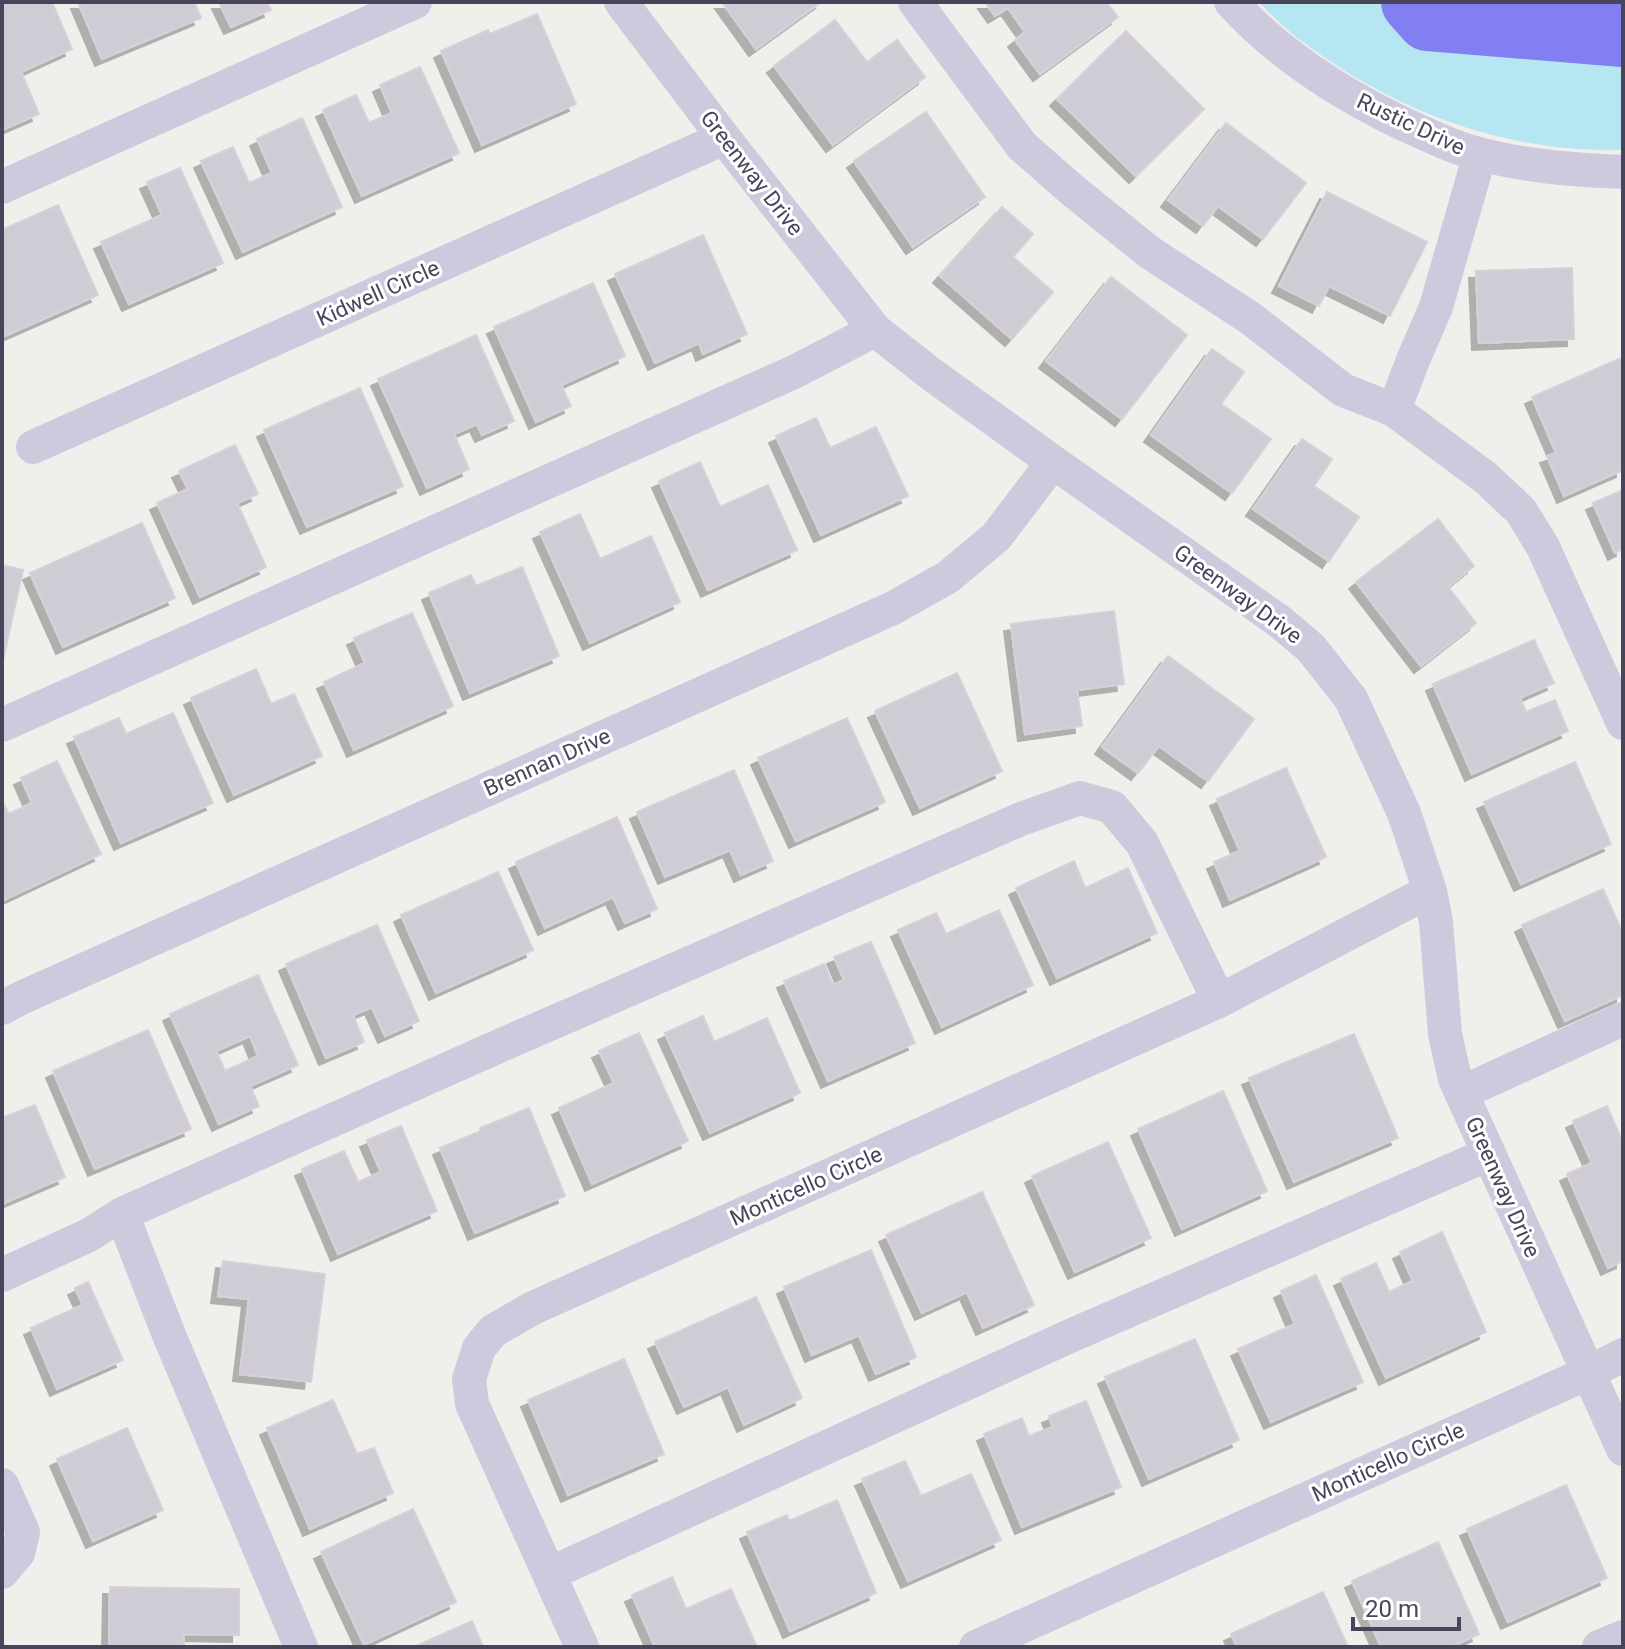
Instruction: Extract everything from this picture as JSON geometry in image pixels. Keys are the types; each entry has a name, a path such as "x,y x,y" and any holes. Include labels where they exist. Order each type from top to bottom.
{"street":[{"path":"2,187 415,2"},
{"name":"Greenway Drive","path":"621,2 875,330 1053,462 1279,621 1311,648 1351,699 1400,802 1430,891 1436,922 1445,1034 1455,1079 1623,1449"},
{"path":"915,2 1022,146 1071,189 1149,252 1250,318 1343,390 1394,410 1486,478 1521,511 1543,547 1623,723"},
{"name":"Rustic Drive","path":"1231,2 1273,41 1348,95 1388,117 1457,147 1480,154 1575,170 1623,172"},
{"name":"Kidwell Circle","path":"33,447 724,138"},
{"path":"1394,410 1436,307 1480,154"},
{"path":"2,725 794,372 875,330"},
{"name":"Brennan Drive","path":"2,1008 893,608 948,577 996,537 1053,462"},
{"path":"2,1275 89,1235 122,1214 506,1043 1006,825 1080,798 1112,807 1142,843 1219,1001"},
{"name":"Monticello Circle","path":"582,1647 472,1404 469,1379 479,1348 493,1331 533,1308 1219,1001 1430,891"},
{"path":"1461,1093 1623,1019"},
{"path":"549,1574 1070,1336 1489,1154"},
{"path":"122,1214 169,1335 301,1647"},
{"name":"Monticello Circle","path":"976,1647 1623,1355"},
{"path":"2,1485 23,1532 18,1553 2,1572"},
{"path":"1599,1647 1623,1637"}],"shaded area":[{"path":"1258,2 1623,2 1623,150 1535,144 1452,123 1411,107 1335,65 1293,35"}],"building":[{"path":"12,2 52,2 72,49 21,72 39,114 2,130 2,6"},
{"path":"78,2 194,2 201,18 102,59"},
{"path":"219,2 267,2 271,10 231,27"},
{"path":"722,2 821,2 756,49"},
{"path":"985,2 1106,2 1118,17 1040,74 1015,40 1025,32 1008,8 995,16"},
{"path":"537,14 576,104 482,145 441,51 488,30 490,34"},
{"path":"835,20 867,62 897,40 925,77 833,145 774,66"},
{"path":"1126,31 1204,109 1136,176 1057,99"},
{"path":"420,67 459,153 362,196 323,110 356,95 369,123 392,113 380,85"},
{"path":"926,112 985,197 913,247 854,161"},
{"path":"302,118 342,207 243,252 201,161 233,147 249,183 272,173 257,139"},
{"path":"1226,123 1306,183 1263,239 1218,206 1203,226 1168,200"},
{"path":"180,168 223,263 129,304 101,242 162,215 147,182"},
{"path":"1327,192 1427,242 1390,316 1329,286 1319,306 1279,286"},
{"path":"58,205 98,295 5,336 2,329 2,230"},
{"path":"1002,207 1033,234 1013,257 1053,292 1012,339 940,276"},
{"path":"703,235 747,334 703,354 699,343 655,363 615,274"},
{"path":"1572,268 1574,339 1479,343 1476,271"},
{"path":"1111,277 1187,335 1122,419 1046,361"},
{"path":"593,283 625,356 561,385 571,406 536,422 494,327"},
{"path":"476,335 514,421 482,435 477,424 454,434 469,469 427,488 378,379"},
{"path":"1212,349 1244,372 1221,404 1271,439 1232,493 1151,435"},
{"path":"1621,358 1623,470 1564,496 1547,456 1556,453 1532,397"},
{"path":"360,388 403,486 307,527 264,430"},
{"path":"816,418 830,448 876,427 908,496 821,535 776,436"},
{"path":"1302,439 1332,459 1314,486 1359,517 1329,561 1253,509"},
{"path":"235,445 258,494 237,503 266,567 200,597 157,503 188,489 179,471"},
{"path":"700,462 720,507 768,485 797,550 708,590 659,481"},
{"path":"1623,490 1623,549 1615,553 1593,503"},
{"path":"580,514 600,559 651,536 680,602 590,643 540,532"},
{"path":"1438,519 1474,566 1448,587 1476,623 1421,666 1356,582"},
{"path":"142,523 175,598 63,647 30,573"},
{"path":"2,565 23,570 2,665"},
{"path":"522,567 559,656 470,693 429,593 471,575 476,586"},
{"path":"1114,611 1124,684 1077,690 1082,726 1025,734 1011,624"},
{"path":"412,613 453,706 354,750 324,682 365,663 354,638"},
{"path":"1534,640 1554,683 1520,698 1526,712 1555,700 1568,731 1472,774 1433,684"},
{"path":"1168,656 1254,719 1208,781 1159,746 1138,773 1102,747"},
{"path":"256,669 271,704 294,694 322,756 234,795 191,698"},
{"path":"957,673 1002,771 920,808 875,711"},
{"path":"173,713 213,803 121,843 74,737 119,718 126,734"},
{"path":"847,718 885,802 796,841 758,758"},
{"path":"57,761 101,854 4,900 2,801 9,814 32,803 21,778"},
{"path":"1575,762 1611,844 1521,884 1484,802"},
{"path":"1286,768 1326,857 1230,900 1214,862 1240,851 1217,799"},
{"path":"734,770 773,861 741,875 730,850 665,877 637,812"},
{"path":"617,817 657,909 625,923 613,897 545,928 516,862"},
{"path":"1074,861 1085,888 1128,868 1157,933 1057,978 1016,888"},
{"path":"498,872 533,950 436,993 401,915"},
{"path":"1603,889 1623,934 1623,995 1565,1021 1522,925"},
{"path":"999,910 1033,985 942,1027 898,930 936,913 946,934"},
{"path":"377,925 419,1021 385,1036 372,1007 353,1015 364,1042 326,1058 286,964"},
{"path":"871,942 915,1043 828,1081 784,981 824,964 833,985 844,980 834,957"},
{"path":"258,975 298,1065 250,1086 259,1106 219,1124 170,1014","holes":["250,1036 258,1056 225,1071 216,1051"]},
{"path":"703,1016 714,1042 767,1018 800,1093 710,1133 665,1033"},
{"path":"148,1030 191,1129 95,1169 53,1071"},
{"path":"639,1033 688,1141 592,1184 559,1108 614,1083 599,1051"},
{"path":"1354,1034 1398,1138 1294,1182 1249,1078"},
{"path":"1223,1091 1267,1191 1182,1229 1138,1129"},
{"path":"35,1105 65,1177 2,1204 2,1118"},
{"path":"1607,1106 1623,1143 1623,1261 1608,1268 1567,1174 1592,1163 1573,1121"},
{"path":"529,1108 565,1196 475,1233 440,1148"},
{"path":"401,1126 437,1211 338,1254 302,1169 344,1151 358,1182 381,1172 367,1140"},
{"path":"1108,1142 1151,1238 1075,1272 1032,1176"},
{"path":"982,1192 1034,1305 983,1328 967,1292 922,1313 886,1235"},
{"path":"1442,1232 1486,1332 1386,1378 1341,1279 1376,1263 1389,1292 1413,1281 1400,1252"},
{"path":"871,1250 916,1357 876,1374 859,1335 812,1355 784,1287"},
{"path":"223,1261 325,1274 311,1382 240,1374 249,1299 218,1296"},
{"path":"1316,1275 1363,1382 1271,1422 1238,1349 1295,1324 1281,1291"},
{"path":"88,1282 123,1360 57,1389 31,1328 83,1305 75,1288"},
{"path":"756,1297 802,1398 744,1425 728,1387 684,1407 655,1342"},
{"path":"1195,1339 1239,1440 1149,1479 1105,1377"},
{"path":"624,1359 664,1454 568,1495 528,1400"},
{"path":"333,1400 357,1454 374,1448 393,1493 310,1529 267,1428"},
{"path":"1086,1401 1121,1487 1022,1527 984,1434 1022,1418 1029,1436 1053,1427 1049,1416"},
{"path":"127,1428 163,1510 93,1541 57,1459"},
{"path":"905,1461 921,1496 971,1474 1001,1540 908,1581 862,1479"},
{"path":"1566,1485 1607,1578 1508,1622 1467,1529"},
{"path":"837,1500 876,1593 790,1631 747,1532 787,1515 789,1521"},
{"path":"413,1509 456,1602 364,1645 321,1552"},
{"path":"1438,1542 1479,1634 1451,1647 1381,1647 1352,1581"},
{"path":"672,1577 686,1609 731,1589 757,1647 655,1647 632,1595"},
{"path":"110,1587 239,1589 239,1635 184,1634 184,1647 109,1647"},
{"path":"1323,1592 1348,1647 1237,1647 1231,1634"},
{"path":"472,1621 483,1647 414,1647"}],"waterway":[{"path":"1413,2 1428,19 1623,35"}]}
